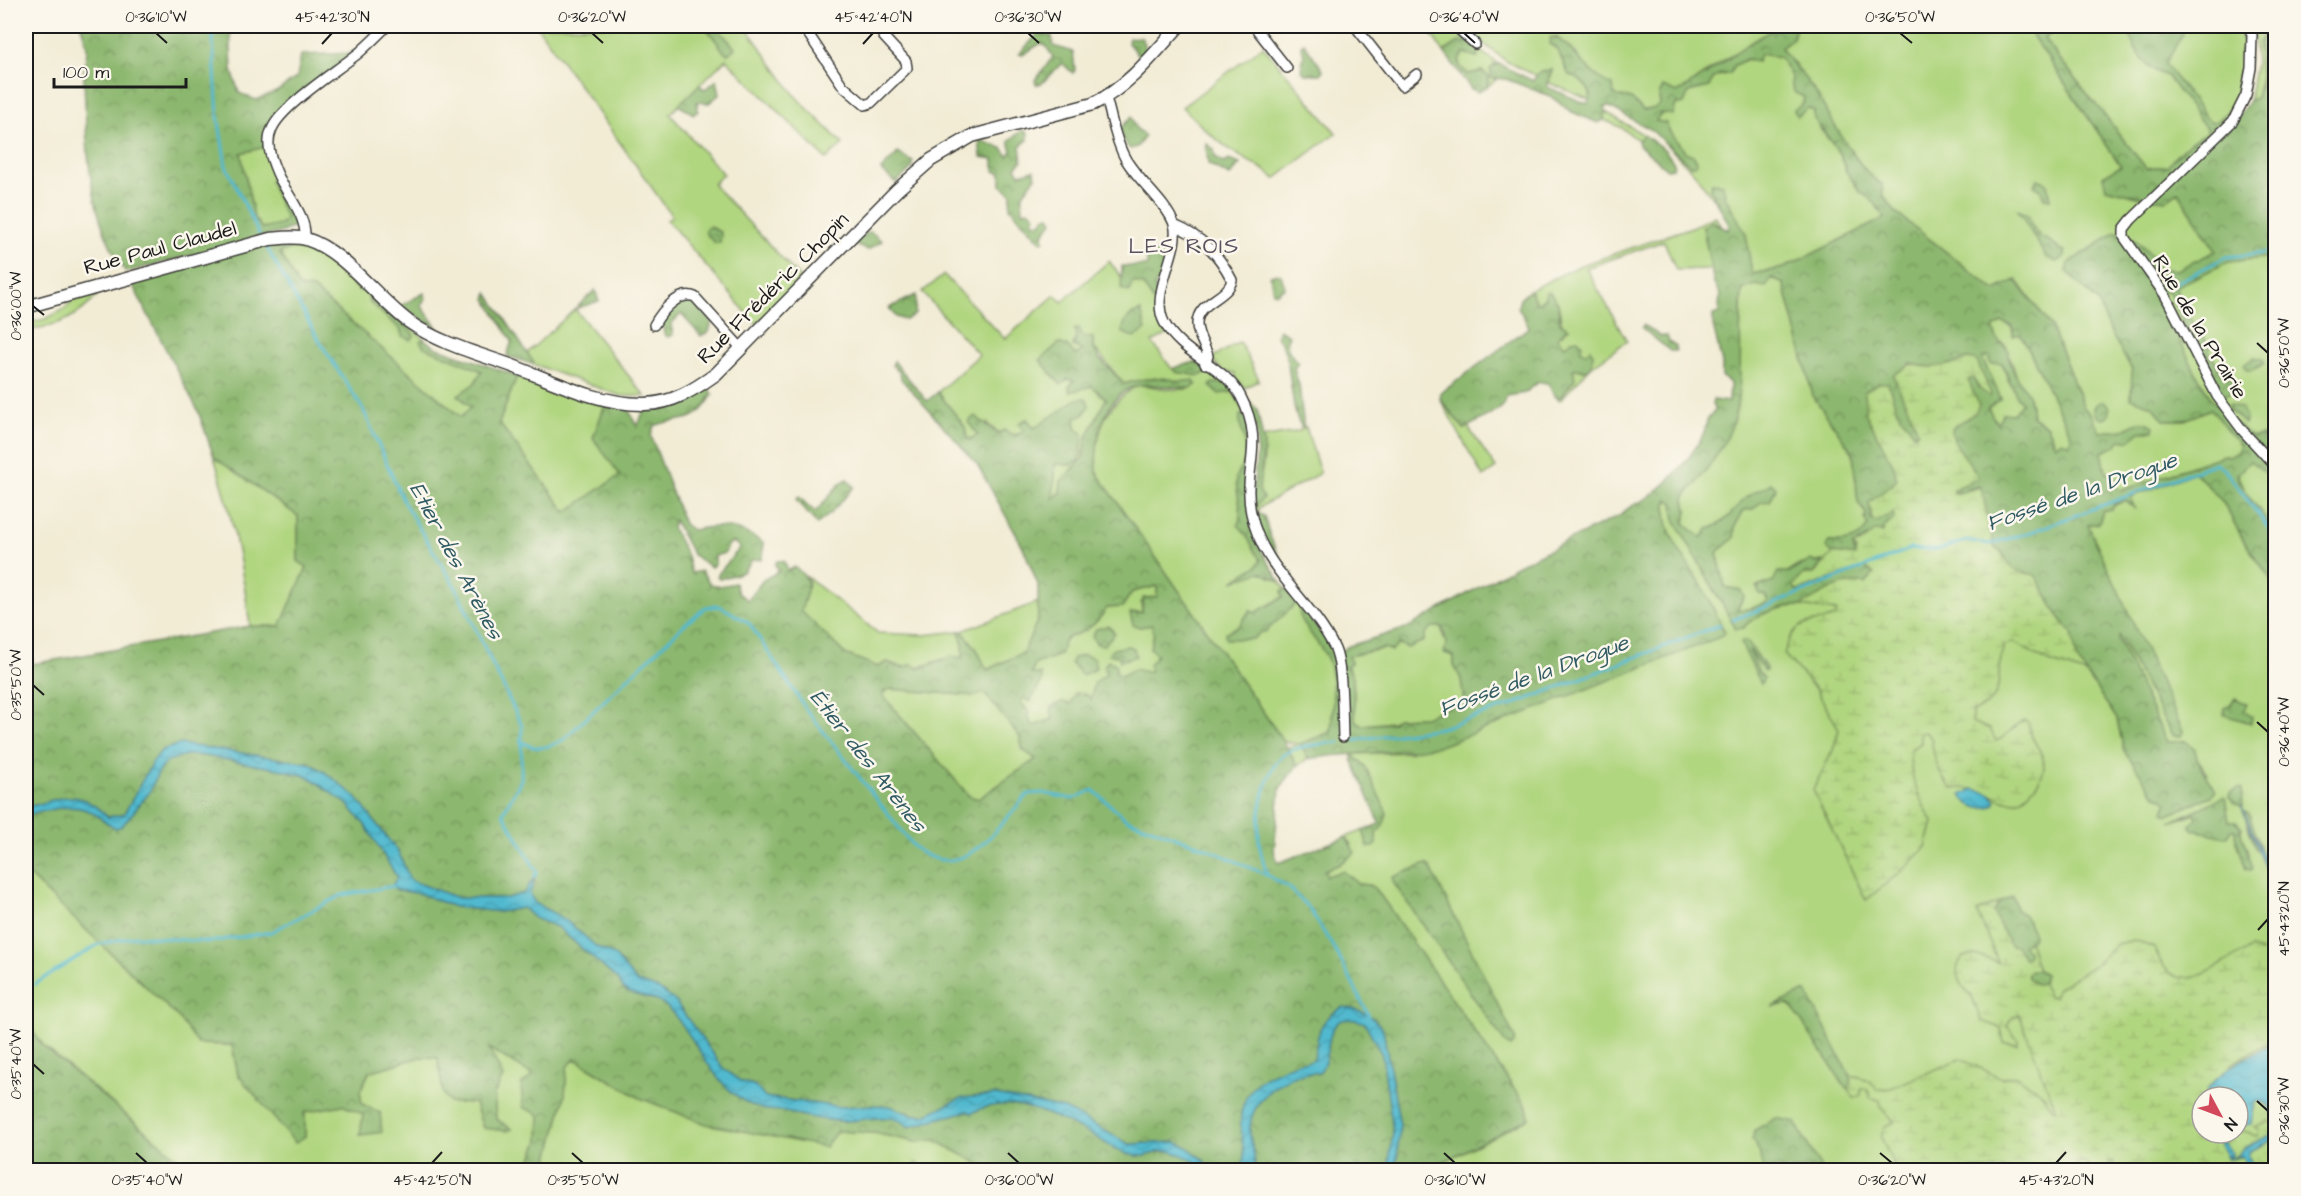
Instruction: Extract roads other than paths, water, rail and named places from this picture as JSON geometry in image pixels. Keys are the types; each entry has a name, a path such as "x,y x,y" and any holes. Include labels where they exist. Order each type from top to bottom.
{"street":[{"path":"305,239 302,219 277,173 269,152 272,127 285,112 362,50 387,26"},
{"path":"803,26 843,87 865,105 871,103 906,68 906,61 883,36 882,26"},
{"name":"Rue Frédéric Chopin","path":"305,239 334,254 394,310 426,333 604,399 648,404 672,399 694,390 716,374 897,190 931,160 972,136 1093,104 1106,98 1130,81 1179,26"},
{"path":"1254,26 1287,68"},
{"path":"1355,26 1402,86 1417,74"},
{"path":"1455,26 1475,44"},
{"name":"Rue de la Prairie","path":"2249,26 2252,35 2251,68 2246,94 2233,121 2131,220 2124,229 2124,237 2165,296 2217,396 2243,431 2276,467"},
{"path":"1106,98 1126,160 1174,225 1195,234 1209,246 1232,280 1229,287 1203,308 1197,319 1198,333 1208,356 1205,364"},
{"path":"1174,225 1161,310 1163,320 1179,343 1231,383 1249,416 1255,451 1249,499 1255,529 1273,565 1335,649 1343,737"},
{"name":"Rue Paul Claudel","path":"26,307 270,239 290,237 305,239"},
{"path":"654,325 659,315 681,297 689,295 695,297 742,349"}],"water":[{"path":"181,744 309,763 325,772 355,796 399,853 410,880 458,898 507,898 524,893 536,875 530,894 535,903 566,920 597,947 614,955 637,982 659,989 675,1001 724,1069 742,1082 754,1085 765,1097 842,1107 890,1106 912,1115 925,1115 961,1098 996,1095 1065,1109 1129,1144 1176,1142 1204,1160 1211,1170 1203,1170 1191,1159 1173,1152 1162,1151 1143,1156 1125,1153 1062,1120 1017,1106 987,1107 972,1113 967,1111 909,1127 894,1119 885,1118 825,1120 762,1109 745,1102 719,1079 679,1020 667,1007 661,1002 627,991 618,980 557,927 534,918 523,908 500,912 454,907 421,894 397,890 392,886 397,877 365,825 347,804 309,777 284,770 205,756 186,755 168,761 159,771 149,793 122,826 113,827 88,811 71,807 26,815 26,807 69,797 87,801 108,817 124,814 153,761 162,750"},
{"path":"1973,789 1989,793 1996,801 1993,806 1980,807 1967,803 1961,795"},
{"path":"2241,805 2275,883 2275,893"},
{"path":"1343,1007 1365,1014 1383,1029 1400,1125 1396,1168 1399,1170 1388,1170 1393,1132 1382,1055 1365,1023 1350,1019 1334,1026 1324,1065 1319,1073 1307,1073 1283,1081 1263,1098 1251,1120 1250,1133 1255,1170 1240,1170 1244,1154 1241,1132 1242,1107 1248,1095 1258,1082 1266,1077 1291,1065 1314,1059 1321,1028 1334,1012"},
{"path":"2275,1044 2275,1066 2269,1071 2272,1075 2275,1071 2275,1119 2268,1105 2259,1101 2255,1103 2250,1124 2250,1085 2212,1085 2234,1065"},
{"path":"2275,1133 2275,1139 2250,1151 2248,1155 2254,1170 2249,1170 2242,1157 2235,1158 2246,1147"},
{"path":"2220,1145 2225,1145 2232,1154 2228,1156 2235,1158 2228,1159"}],"waterway":[{"name":"Étier des Arènes","path":"212,26 218,116 226,166 259,234"},
{"path":"2171,285 2226,257 2265,253 2276,244"},
{"name":"Etier des Arènes","path":"267,248 320,342 363,409 404,503 456,588 522,726 521,780 503,813 537,872 534,877"},
{"name":"Fossé de la Drogue","path":"1733,620 1910,549 1936,550 1967,541 1990,544 2031,532 2216,463 2224,469 2276,538"},
{"name":"Étier des Arènes","path":"520,740 525,744 541,748 563,740 685,624 706,607 720,606 749,623 808,712 914,847 931,858 948,860 963,857 977,848 991,836 1028,794 1043,793 1073,799 1093,790 1126,819 1206,848 1267,875 1288,887 1309,908 1338,955 1369,1016"},
{"name":"Fossé de la Drogue","path":"1354,740 1441,728 1517,703 1720,625"},
{"name":"Fossé de la Drogue","path":"1267,875 1260,848 1259,829 1264,792 1273,769 1278,760 1291,751 1311,745 1339,742"},
{"path":"35,984 99,944 137,936 209,942 271,932 342,895 394,886"},
{"path":"26,989 30,987"}],"district":[{"name":"LES ROIS","path":"1184,246"}]}
